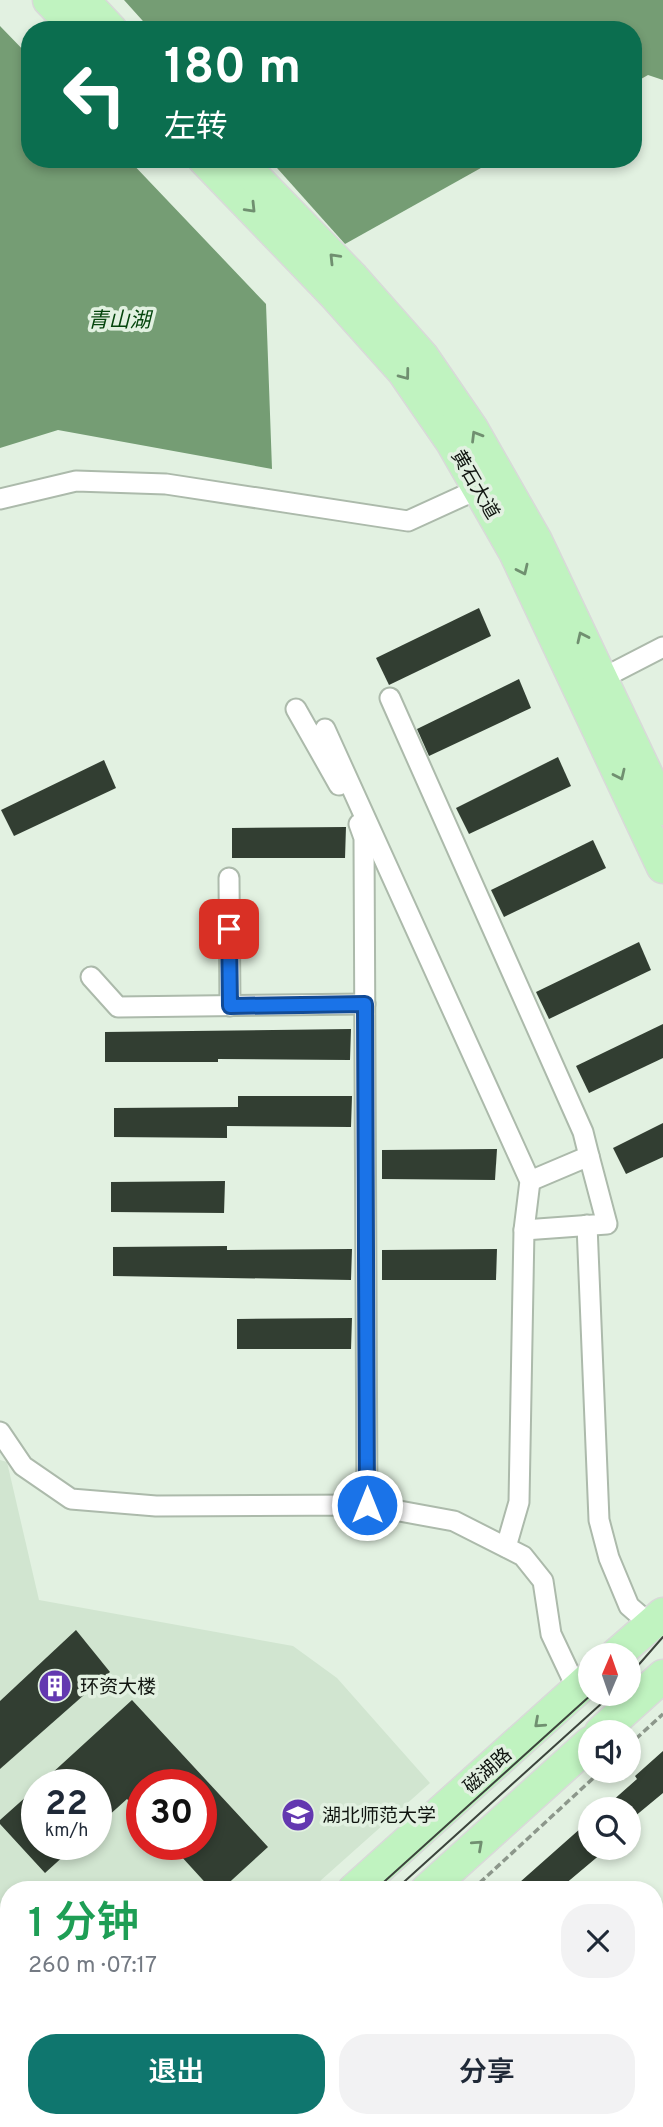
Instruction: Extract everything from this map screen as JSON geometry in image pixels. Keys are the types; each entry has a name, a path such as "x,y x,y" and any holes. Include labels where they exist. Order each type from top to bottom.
{"main road":[{"path":"49,0 69,21"},
{"path":"83,0 103,21"},
{"name":"黄石大道","path":"213,168 335,295 403,371 452,442 536,541 663,809"},
{"name":"黄石大道","path":"246,168 353,278 422,356 472,429 515,552 663,867"},
{"path":"630,1643 657,1619"},
{"path":"614,1720 663,1676"},
{"name":"磁湖路","path":"364,1881 578,1688"},
{"path":"437,1881 578,1754"}],"street":[{"path":"0,499 76,481 166,484 408,521 489,483"},
{"path":"601,678 663,647"},
{"path":"390,698 583,1132 607,1224 524,1230"},
{"path":"296,709 356,816 364,838 367,1505"},
{"path":"325,729 530,1181 524,1230 519,1502 506,1547"},
{"path":"229,878 230,1006"},
{"path":"91,977 118,1007 365,1004"},
{"path":"530,1181 589,1156"},
{"path":"587,1225 598,1520 609,1558 628,1606 657,1619"},
{"path":"0,1432 23,1466 71,1499 156,1506 367,1505 454,1521 523,1556 543,1581 551,1634 578,1674"}],"path":[{"path":"641,1734 663,1714"},
{"path":"482,1881 588,1783"}],"shaded area":[{"name":"湖北师范大学","path":"0,1460 7,1462 39,1600 293,1646 337,1678 430,1783 320,1881 0,1881"}],"water":[{"path":"124,0 663,0 663,80 648,75 642,78 642,21 143,21"},
{"name":"青山湖","path":"0,26 21,48 21,168 137,168 266,304 272,469 58,430 0,448"},
{"path":"277,168 481,168 345,244"}],"building":[{"path":"479,608 491,636 389,685 376,658"},
{"path":"519,679 531,708 429,756 417,729"},
{"path":"558,757 571,786 469,834 456,808"},
{"path":"104,760 116,788 14,836 1,810"},
{"path":"346,827 345,858 232,858 232,828"},
{"path":"593,840 606,868 504,917 491,890"},
{"path":"639,942 651,970 549,1019 536,992"},
{"path":"663,1024 663,1058 589,1093 576,1066"},
{"path":"351,1029 350,1060 105,1062 105,1032"},
{"path":"238,1096 352,1096 351,1127 227,1126 227,1138 114,1137 114,1108 238,1107"},
{"path":"663,1123 663,1157 626,1174 613,1148"},
{"path":"497,1149 495,1180 382,1179 382,1150"},
{"path":"225,1181 224,1213 111,1212 111,1182"},
{"path":"227,1246 227,1250 352,1249 351,1280 113,1276 113,1247"},
{"path":"497,1249 496,1280 382,1280 382,1250"},
{"path":"352,1318 351,1349 237,1349 237,1319"},
{"name":"环资大楼","path":"76,1630 110,1672 0,1769 0,1701"},
{"path":"132,1700 196,1769 126,1769 126,1800 112,1813 112,1769 57,1769"},
{"path":"663,1751 663,1793 641,1811 641,1797 617,1797 632,1783 641,1783 641,1771"},
{"path":"217,1792 268,1847 231,1881 204,1881 185,1860 217,1860"},
{"path":"21,1801 21,1847 0,1824 0,1820"},
{"path":"578,1831 578,1860 594,1860 569,1881 521,1881"},
{"path":"33,1860 59,1860 45,1873"}],"tram line":[{"path":"641,1662 663,1637"},
{"path":"385,1881 579,1706"},
{"path":"405,1881 599,1706"}],"place":[{"name":"环资大楼","path":"55,1686"},
{"name":"湖北师范大学","path":"298,1815"}],"route":[{"path":"229,929 230,1006 365,1004 367,1505"}]}
